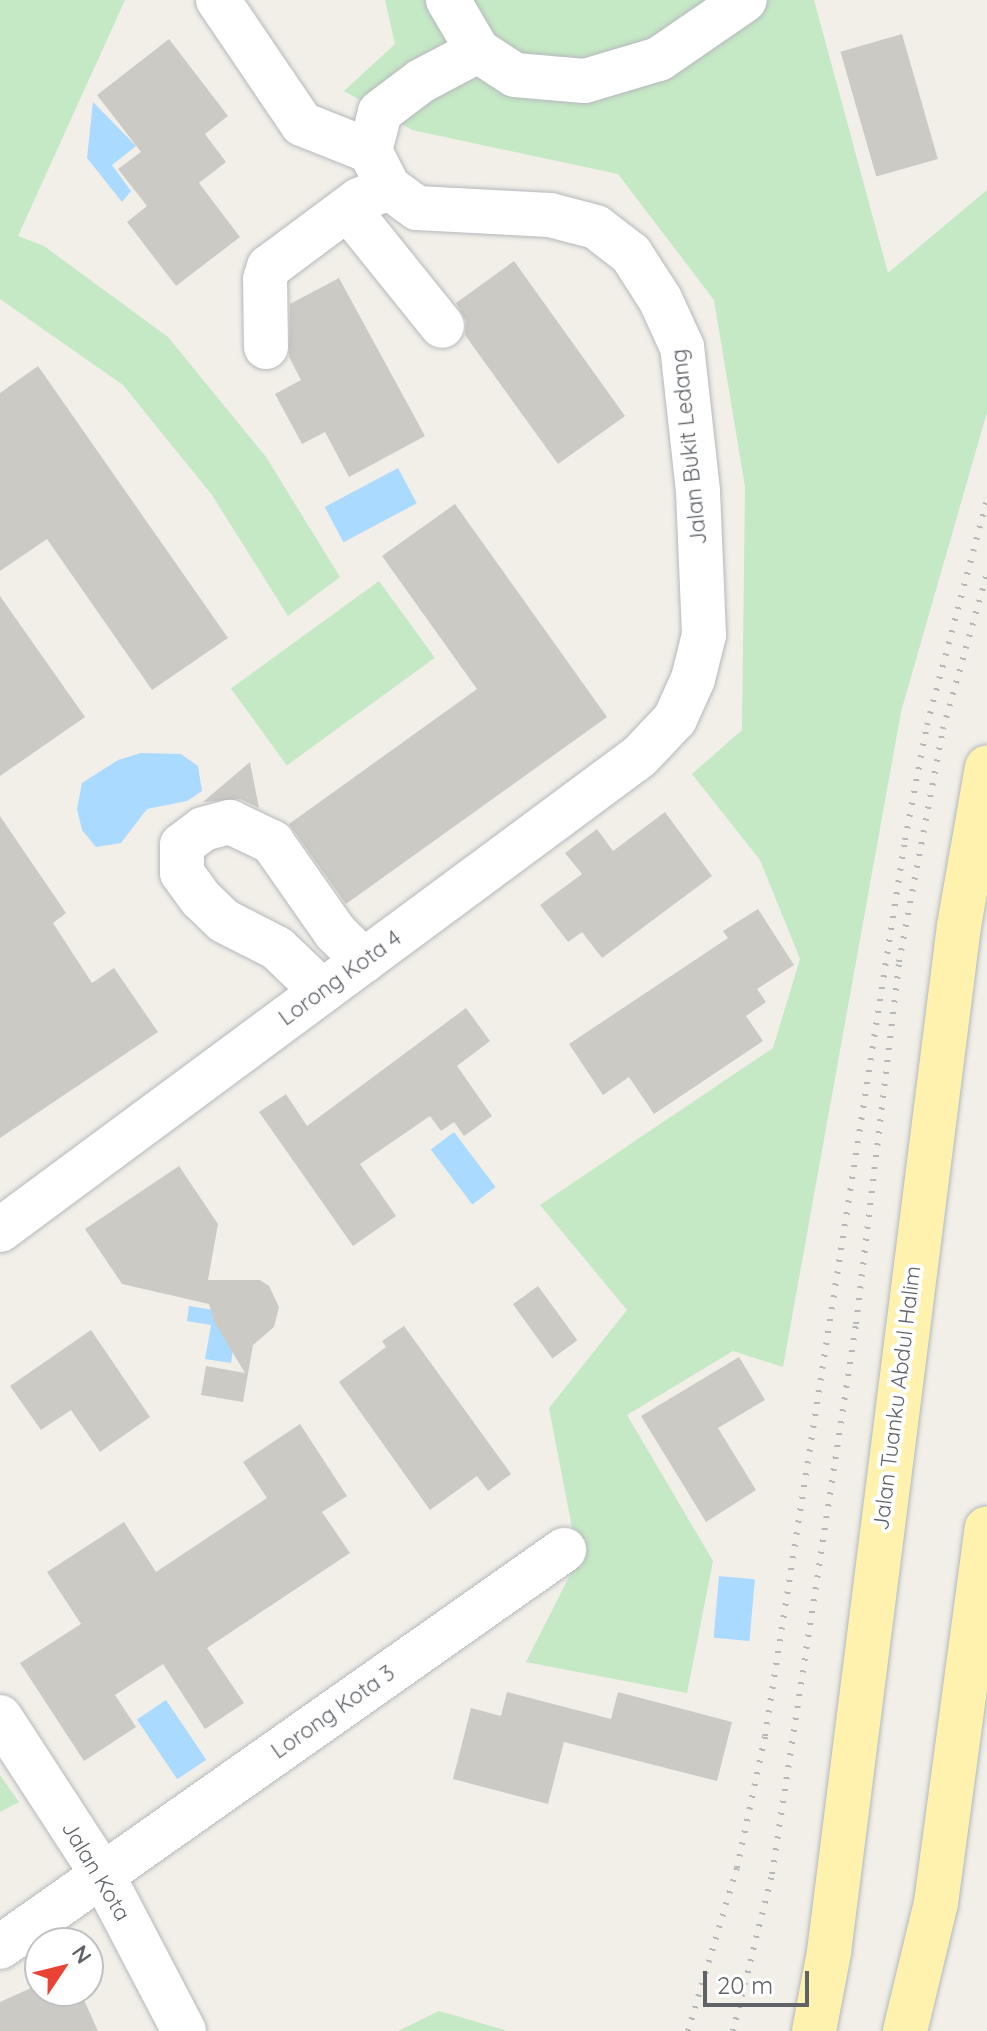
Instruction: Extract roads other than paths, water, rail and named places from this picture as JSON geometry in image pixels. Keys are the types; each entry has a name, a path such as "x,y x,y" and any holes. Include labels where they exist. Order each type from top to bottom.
{"main road":[{"name":"Jalan Tuanku Abdul Halim","path":"814,2030 829,1952 955,957 987,767"},
{"path":"905,2031 936,1903 987,1528"},
{"path":"934,2031 936,1903"}],"street":[{"name":"Jalan Bukit Ledang","path":"218,0 302,124 380,169 417,208 550,215 596,227 631,254 660,299 682,347 698,491 704,635 675,719"},
{"path":"448,0 478,51 515,75 585,81 659,59 745,0"},
{"path":"266,347 266,272 348,209 380,169 380,112 421,81 478,51"},
{"path":"348,209 442,326"},
{"name":"Lorong Kota 4","path":"0,1230 640,756 675,719"},
{"path":"322,991 256,935 224,921 201,899 182,873 182,845 203,829 230,822 272,842 335,932 364,961"},
{"path":"256,935 306,891"},
{"name":"Lorong Kota 3","path":"0,1947 564,1550"},
{"name":"Jalan Kota","path":"0,1717 102,1874 184,2031"}],"water":[{"path":"93,102 136,146 112,165 131,191 122,202 87,158"},
{"path":"398,468 417,503 343,542 325,507"},
{"path":"141,753 181,754 198,766 202,791 187,801 147,809 121,843 96,847 82,830 77,809 82,783 118,760"},
{"path":"454,1132 496,1187 472,1205 431,1149"},
{"path":"189,1306 238,1314 231,1363 205,1359 211,1325 187,1321"},
{"path":"719,1576 755,1579 749,1641 714,1638"},
{"path":"166,1700 206,1760 177,1779 137,1720"}],"railway":[{"path":"688,2031 737,1868 765,1736 905,840 927,725 987,499"},
{"path":"733,2031 772,1874 856,1324 899,962 943,729 987,573"}]}
